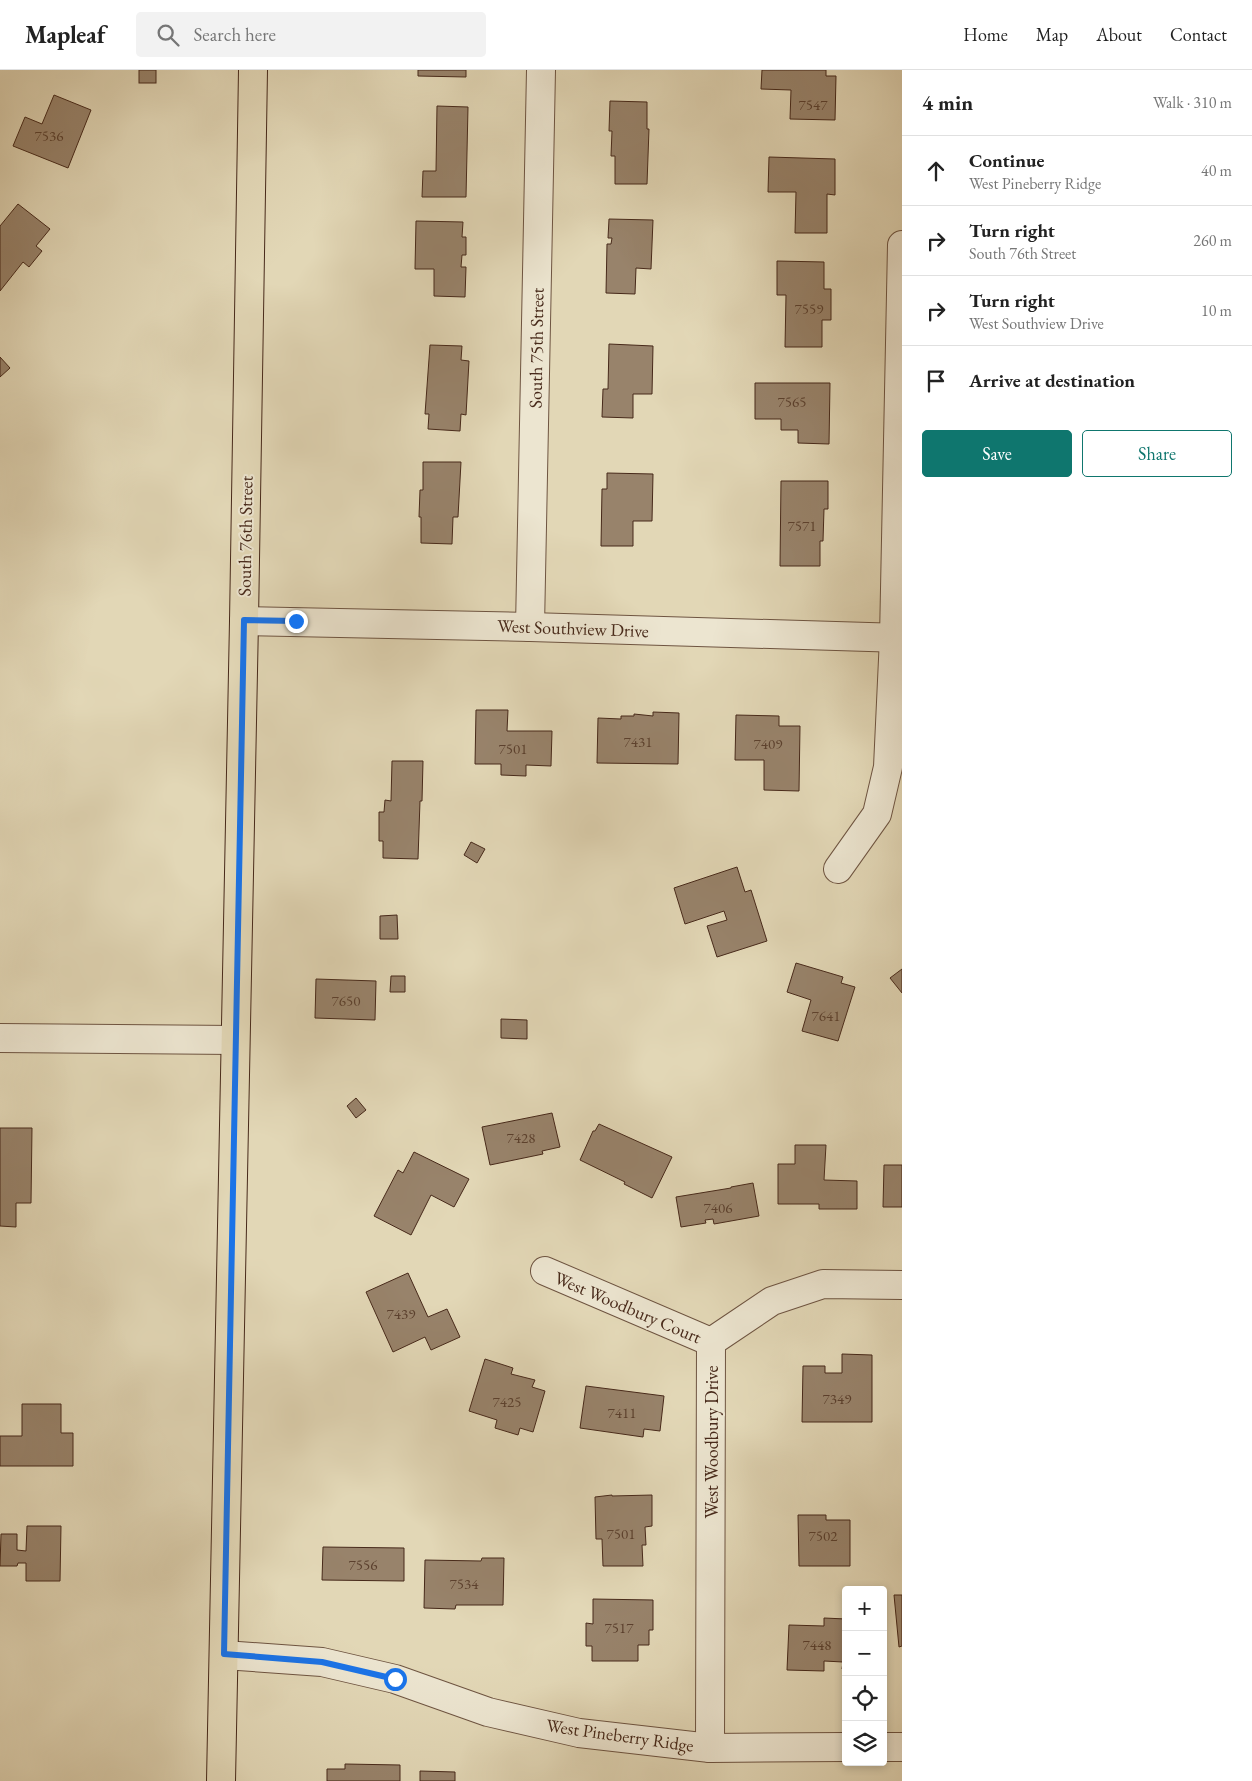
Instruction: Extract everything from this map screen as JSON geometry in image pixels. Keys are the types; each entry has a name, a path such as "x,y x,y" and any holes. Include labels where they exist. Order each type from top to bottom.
{"main road":[{"name":"South 76th Street","path":"221,1781 253,70"}],"street":[{"name":"South 75th Street","path":"530,627 541,70"},
{"path":"838,869 877,814 888,766 898,638 902,245"},
{"name":"West Southview Drive","path":"244,620 898,638"},
{"path":"0,1038 235,1040"},
{"name":"West Woodbury Court","path":"545,1271 711,1342"},
{"name":"West Woodbury Drive","path":"710,1748 711,1342 772,1301 823,1284 902,1285"},
{"name":"West Pineberry Ridge","path":"224,1654 322,1662 395,1679 488,1712 579,1733 710,1748 842,1747"},
{"path":"887,1747 902,1747"}],"building":[{"path":"139,70 156,70 156,83 139,83"},
{"path":"418,70 466,70 466,77 418,76"},
{"path":"762,70 826,70 826,76 836,76 835,120 790,119 791,90 761,89"},
{"path":"54,95 91,110 68,168 13,146 25,117 42,124"},
{"path":"610,101 647,102 647,129 649,129 647,184 615,184 615,156 611,156 612,131 609,131"},
{"path":"437,106 468,107 466,197 422,197 423,171 436,171"},
{"path":"769,157 835,159 835,195 827,194 827,233 795,233 796,192 768,192"},
{"path":"18,204 50,229 36,246 42,251 29,267 23,262 0,291 0,226"},
{"path":"609,219 653,220 651,269 636,268 635,294 606,293 607,244 611,244 612,238 608,238"},
{"path":"416,221 463,222 462,237 466,237 466,255 462,255 461,267 466,267 465,297 434,296 434,269 415,269"},
{"path":"777,261 824,262 824,289 831,289 831,320 822,320 822,347 785,347 786,295 777,295"},
{"path":"609,344 653,346 652,394 633,394 633,418 602,417 603,389 608,389"},
{"path":"430,345 462,346 461,360 469,361 466,415 461,414 460,431 428,429 429,414 425,414"},
{"path":"0,357 10,368 0,377"},
{"path":"755,383 830,383 829,444 798,443 798,430 781,430 781,419 755,419"},
{"path":"423,462 461,462 458,517 453,517 452,544 421,543 421,517 419,517 420,490 423,490"},
{"path":"607,473 653,474 652,521 633,521 633,546 601,546 602,489 607,489"},
{"path":"781,481 828,481 828,509 824,509 823,541 820,541 820,566 780,566"},
{"path":"476,710 508,710 507,731 552,731 551,766 526,765 526,776 501,775 501,764 475,764"},
{"path":"653,712 679,713 678,764 597,763 598,718 621,719 621,716 634,716 634,714 653,716"},
{"path":"736,715 779,716 779,726 800,726 799,791 764,790 764,760 735,760"},
{"path":"392,761 423,761 418,859 383,858 383,841 379,841 379,812 384,812 385,800 391,801"},
{"path":"471,842 485,849 477,863 464,855"},
{"path":"737,867 745,892 751,890 767,941 717,957 707,926 727,920 724,911 685,924 674,888"},
{"path":"397,915 398,939 380,939 380,916"},
{"path":"796,963 843,977 841,983 855,987 838,1041 802,1031 811,1000 787,992"},
{"path":"902,969 902,993 890,978"},
{"path":"391,976 405,976 405,992 390,992"},
{"path":"316,979 376,981 375,1020 315,1018"},
{"path":"501,1019 527,1020 527,1039 501,1038"},
{"path":"356,1098 366,1110 356,1118 347,1106"},
{"path":"552,1113 560,1147 542,1151 543,1154 490,1165 482,1127"},
{"path":"599,1124 672,1157 652,1198 624,1184 625,1182 580,1160 593,1131 595,1131"},
{"path":"0,1128 32,1128 31,1203 16,1203 16,1227 0,1226"},
{"path":"795,1145 826,1145 824,1180 857,1181 857,1209 819,1209 819,1204 778,1204 778,1164 795,1164"},
{"path":"414,1152 469,1179 454,1207 431,1195 411,1235 374,1216 398,1170 403,1173"},
{"path":"884,1165 902,1165 902,1207 883,1207"},
{"path":"753,1183 759,1216 714,1224 713,1219 705,1220 706,1223 681,1227 676,1197"},
{"path":"408,1273 428,1317 447,1309 460,1337 431,1350 425,1337 393,1352 366,1292"},
{"path":"842,1354 872,1355 872,1422 802,1422 803,1366 825,1366 825,1373 842,1373"},
{"path":"485,1359 513,1368 511,1374 535,1380 532,1387 545,1391 533,1432 520,1428 518,1435 495,1428 497,1420 469,1411"},
{"path":"586,1386 664,1396 660,1431 644,1429 643,1437 580,1428"},
{"path":"22,1404 61,1404 61,1433 73,1433 73,1466 0,1466 0,1436 22,1436"},
{"path":"652,1495 652,1526 645,1527 646,1545 642,1545 643,1566 603,1566 602,1539 596,1539 595,1497"},
{"path":"798,1515 826,1515 826,1520 850,1520 850,1566 799,1566"},
{"path":"27,1526 61,1526 60,1581 26,1581 26,1563 18,1563 17,1566 0,1566 1,1534 17,1534 17,1550 26,1551"},
{"path":"323,1547 404,1548 404,1581 322,1580"},
{"path":"482,1558 504,1558 503,1605 456,1605 455,1609 424,1608 425,1560 481,1561"},
{"path":"894,1595 902,1595 902,1646 899,1647"},
{"path":"593,1599 653,1600 653,1630 649,1630 649,1645 638,1645 638,1661 592,1661 592,1646 586,1646 586,1623 593,1624"},
{"path":"824,1618 842,1619 842,1662 824,1661 824,1671 787,1670 789,1625 824,1626"},
{"path":"345,1764 400,1765 400,1781 327,1781 327,1769 345,1769"},
{"path":"420,1771 455,1772 455,1781 420,1781"}],"route":[{"path":"296,621 244,620 224,1654 322,1662 395,1679"}]}
